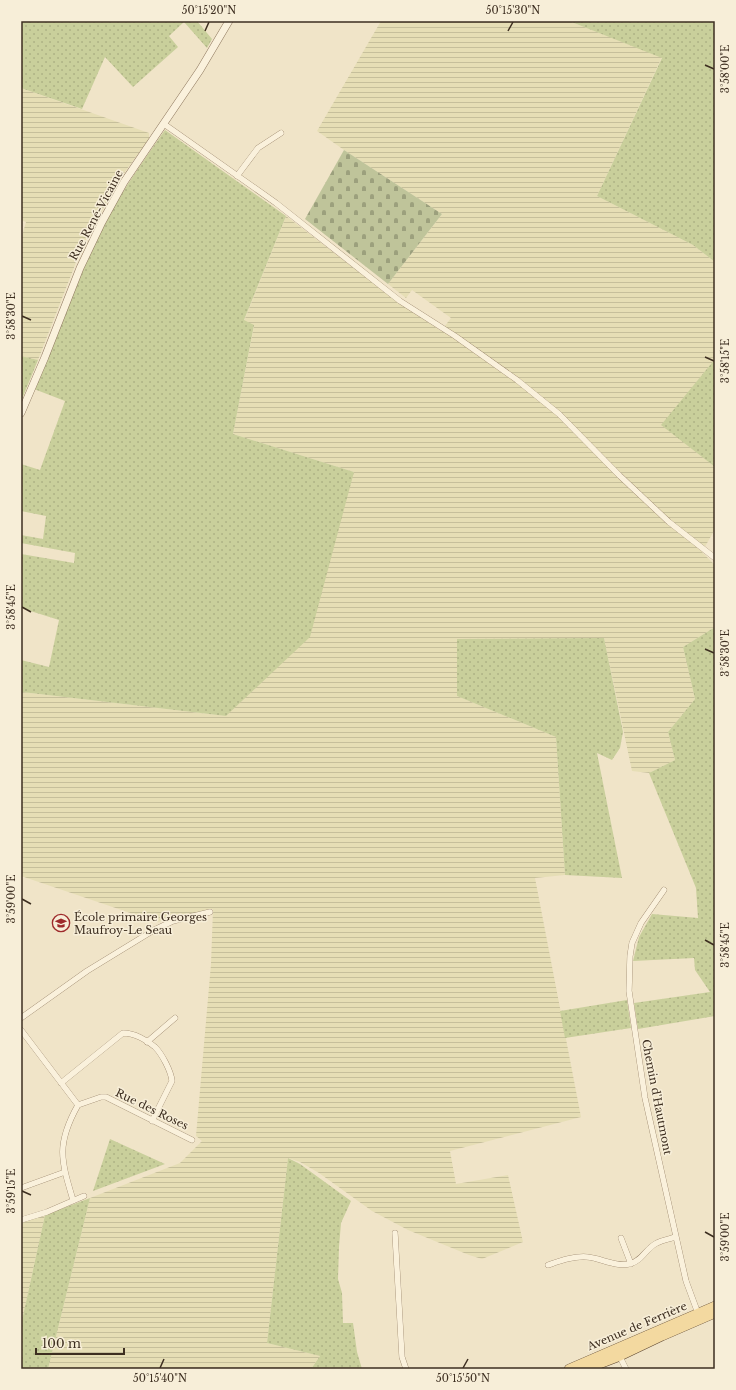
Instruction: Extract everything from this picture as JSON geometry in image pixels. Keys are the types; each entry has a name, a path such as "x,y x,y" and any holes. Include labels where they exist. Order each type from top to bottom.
{"main road":[{"name":"Avenue de Ferrière","path":"698,1318 715,1306"},
{"name":"Avenue de Ferrière","path":"569,1369 617,1352 698,1318 712,1315"},
{"name":"Avenue de Ferrière","path":"586,1369 617,1352"}],"street":[{"name":"Rue René-Vicaine","path":"21,413 89,247 124,182 164,124 229,21"},
{"path":"164,124 276,203 400,301 492,362 553,409 620,476 669,522 715,558"},
{"path":"237,176 258,148 281,133"},
{"name":"Chemin d'Hautmont","path":"664,890 641,922 632,943 629,991 645,1098 686,1281 698,1318"},
{"path":"21,1018 87,971 154,930 173,921 210,912"},
{"path":"147,1042 175,1018"},
{"path":"21,1030 78,1105 69,1121 64,1135 62,1153 65,1172 74,1200"},
{"path":"61,1083 123,1033 129,1033 155,1047 171,1073 172,1081 152,1120"},
{"name":"Rue des Roses","path":"78,1105 101,1097 106,1097 192,1140"},
{"path":"21,1188 65,1172"},
{"path":"21,1220 47,1212 84,1196"},
{"path":"395,1233 402,1357 406,1369"},
{"path":"548,1265 568,1258 579,1257 588,1257 617,1264 631,1264 655,1244 676,1237"},
{"path":"621,1238 631,1264"},
{"path":"617,1352 626,1369"}],"shaded area":[{"path":"381,21 569,21 662,57 597,196 693,245 715,262 715,359 662,425 715,467 715,529 702,552 715,565 715,627 683,647 695,699 668,732 675,760 649,773 632,771 604,638 457,696 556,737 565,875 535,878 581,1117 450,1151 456,1184 508,1175 523,1242 482,1259 469,1255 408,1230 372,1211 319,1173 300,1162 288,1158 267,1343 320,1356 311,1369 48,1369 90,1198 180,1163 202,1141 196,1136 211,964 213,909 157,922 21,876 21,694 22,692 226,716 354,472 233,434 254,326 244,321 286,216 402,305 441,331 451,318 412,290 406,298 388,284 442,214 317,131"},
{"path":"21,88 149,133 149,139 119,180 82,247 38,360 21,356 21,239 26,222 21,220"},
{"path":"45,1215 21,1325 21,1223"}],"green space":[{"path":"21,21 197,21 212,39 207,48 184,22 169,36 178,47 133,87 105,57 82,109 21,88"},
{"path":"569,21 715,21 715,262 693,245 597,196 662,58"},
{"path":"165,130 286,216 244,320 254,325 233,434 354,472 310,637 226,716 22,692 21,694 21,660 49,667 59,620 21,608 21,554 74,563 75,553 21,543 21,535 43,539 46,516 21,511 21,464 40,470 65,401 34,389 82,271 104,225 128,184"},
{"path":"344,150 442,214 388,284 305,219"},
{"path":"21,356 38,360 22,399 21,398"},
{"path":"715,359 715,467 661,425"},
{"path":"715,627 715,1016 638,1029 634,1003 710,992 695,970 694,958 633,961 639,937 652,914 698,918 696,888 649,773 675,760 668,732 695,699 683,647"},
{"path":"604,638 623,732 620,748 612,760 597,753 622,878 565,875 556,737 457,696 457,639"},
{"path":"627,1000 631,1028 565,1038 560,1011"},
{"path":"110,1139 165,1164 93,1191"},
{"path":"288,1158 300,1164 351,1201 341,1223 338,1279 342,1293 343,1323 353,1323 357,1352 362,1369 311,1369 320,1356 267,1343"},
{"path":"90,1198 48,1369 21,1369 21,1325 45,1215"}],"place":[{"name":"École primaire Georges Maufroy-Le Seau","path":"61,923"}]}
